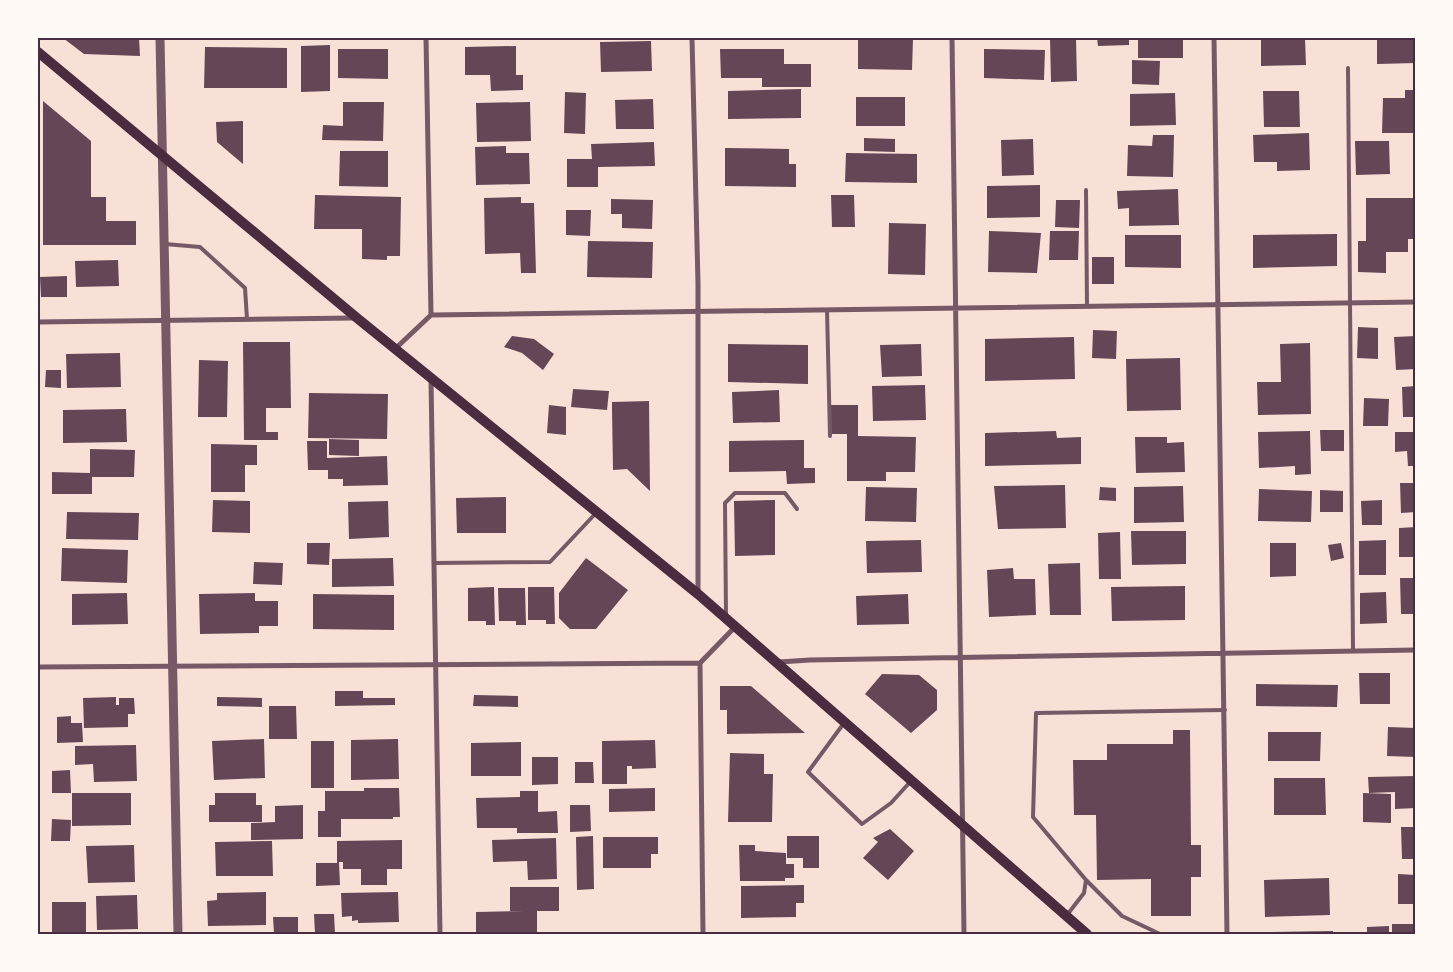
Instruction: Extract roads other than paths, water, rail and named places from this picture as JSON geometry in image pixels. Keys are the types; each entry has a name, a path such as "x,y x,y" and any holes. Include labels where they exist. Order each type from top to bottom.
{"main road":[{"path":"38,52 357,318 698,594 1087,934"}],"street":[{"path":"160,38 178,934"},
{"path":"426,38 431,316"},
{"path":"692,38 698,313 698,594"},
{"path":"952,38 964,934"},
{"path":"1214,38 1227,934"},
{"path":"396,348 431,316 1416,302"},
{"path":"38,322 357,318"},
{"path":"431,376 440,934"},
{"path":"703,934 700,663 735,627"},
{"path":"775,662 1224,652 1416,650"},
{"path":"38,667 700,663"}],"lane":[{"path":"1348,68 1353,650"},
{"path":"1086,190 1087,306"},
{"path":"165,244 200,247 245,288 247,319"},
{"path":"827,310 830,436"},
{"path":"726,618 724,503 735,493 785,493 798,509"},
{"path":"434,563 550,562 598,512"},
{"path":"1160,934 1122,916 1086,880 1033,817 1036,713 1225,710"},
{"path":"844,722 808,772 862,824 892,804 911,781"},
{"path":"1066,916 1084,892 1086,880"}]}
